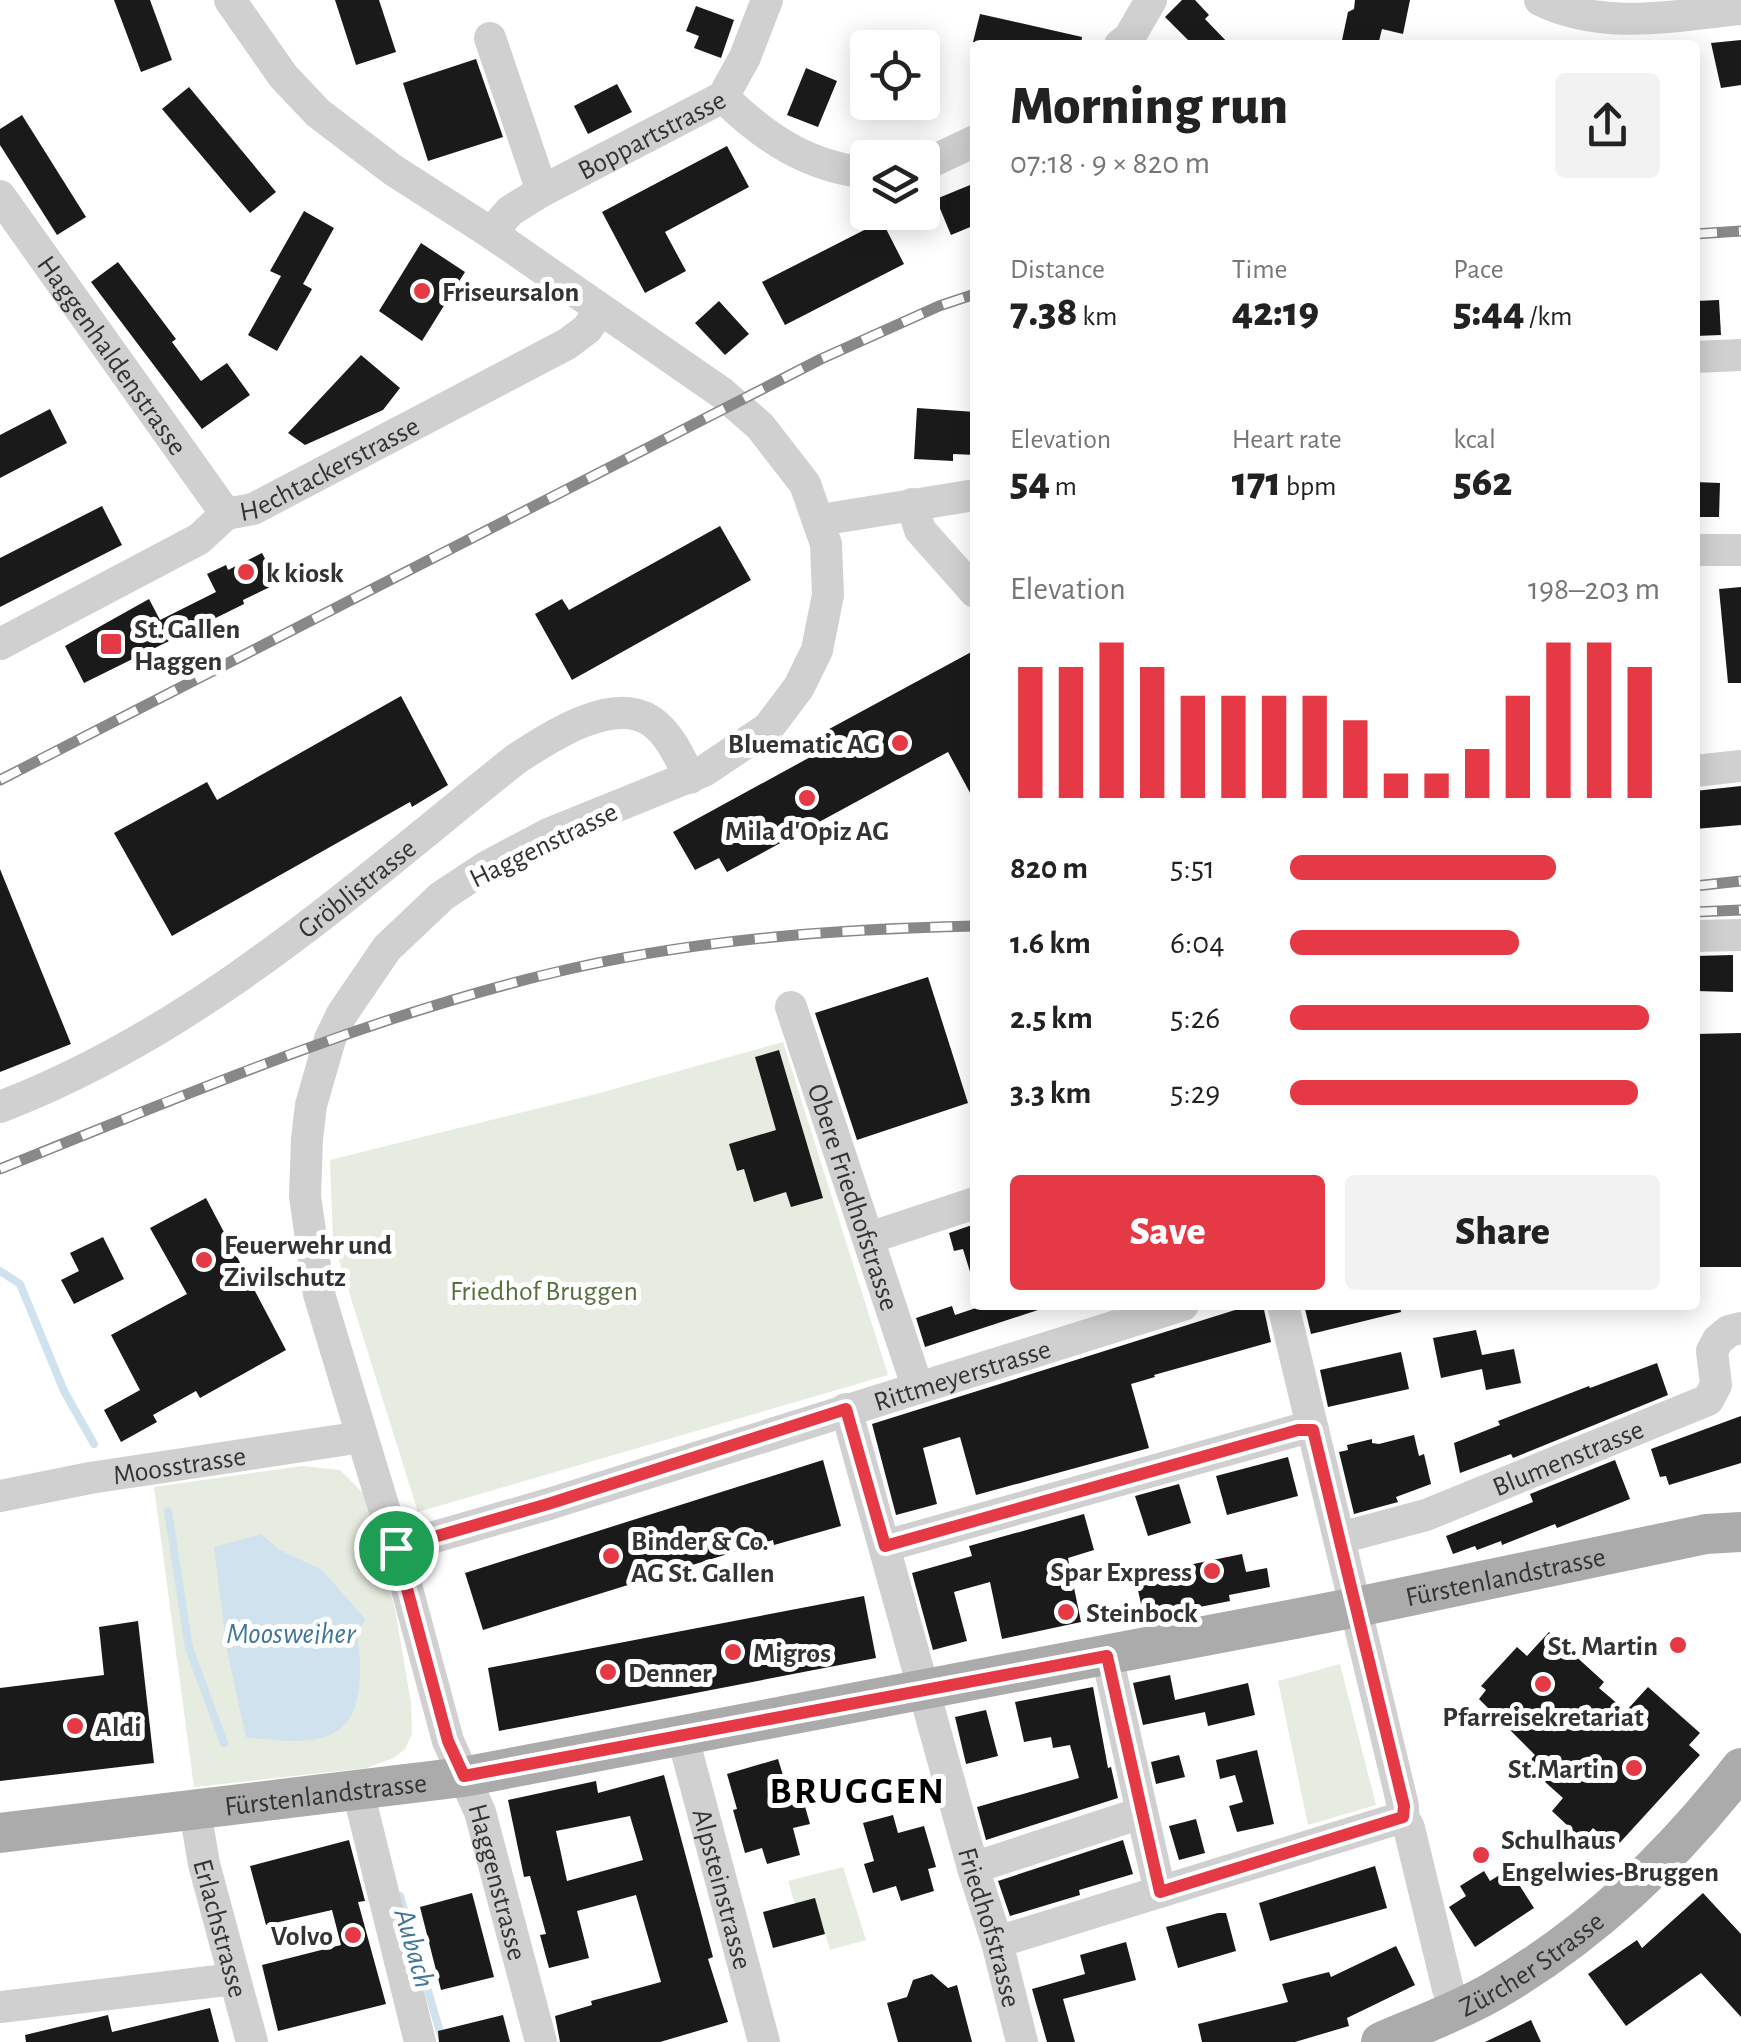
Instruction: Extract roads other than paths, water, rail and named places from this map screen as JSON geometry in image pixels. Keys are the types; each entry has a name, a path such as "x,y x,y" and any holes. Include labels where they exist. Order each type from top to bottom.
{"main road":[{"name":"Fürstenlandstrasse","path":"0,1833 464,1776 1107,1656 1723,1533 1741,1512"},
{"name":"Zürcher Strasse","path":"1380,2042 1447,2023 1626,1896 1694,1828 1741,1768"}],"street":[{"name":"Haggenstrasse","path":"230,0 274,64 318,113 393,170 722,392 760,426 805,484 826,544 828,595 824,624 810,668 768,728 690,778 548,834 464,882 422,913 372,968 342,1014 330,1039 311,1105 306,1138 306,1196 319,1294 396,1548 448,1741 480,1812 542,2042"},
{"name":"Boppartstrasse","path":"491,233 510,211 542,192 723,97 745,58 767,0"},
{"path":"1126,40 1151,0"},
{"path":"1540,0 1583,16 1620,19 1741,8"},
{"path":"490,38 542,192"},
{"path":"723,97 786,149 850,170"},
{"path":"940,158 970,143"},
{"name":"Haggenhaldenstrasse","path":"0,196 226,514"},
{"name":"Hechtackerstrasse","path":"0,644 199,539 226,514 252,509 556,350 579,336 600,310"},
{"path":"1700,357 1741,355"},
{"path":"820,520 970,496"},
{"path":"912,504 920,530 970,586"},
{"path":"1700,550 1741,550"},
{"name":"Gröblistrasse","path":"0,1107 123,1051 234,982 299,936 500,772 550,737 609,714 636,714 665,734 690,778"},
{"path":"1700,770 1741,766"},
{"path":"1700,936 1741,935"},
{"name":"Obere Friedhofstrasse","path":"791,1006 916,1386"},
{"path":"868,1238 970,1205"},
{"name":"Rittmeyerstrasse","path":"396,1548 1167,1310"},
{"path":"1284,1310 1404,1806 1403,1817 1409,1828 1448,1989 1447,2023"},
{"name":"Blumenstrasse","path":"1340,1538 1426,1515 1708,1400 1716,1385 1712,1351 1729,1331 1741,1328"},
{"name":"Friedhofstrasse","path":"846,1409 998,1942 1022,2042"},
{"path":"885,1546 1298,1430 1313,1430"},
{"name":"Moosstrasse","path":"0,1496 90,1478 362,1437"},
{"path":"1107,1656 1160,1892"},
{"name":"Alpsteinstrasse","path":"682,1734 764,2042"},
{"path":"358,1791 420,2042"},
{"name":"Erlachstrasse","path":"195,1811 204,1864 252,2042"},
{"path":"974,1868 1141,1812"},
{"path":"998,1942 1403,1817"},
{"path":"0,2007 234,1979"}],"water":[{"name":"Moosweiher","path":"261,1534 278,1549 322,1570 365,1619 358,1638 358,1693 352,1713 329,1736 292,1741 246,1737 227,1651 214,1547"}],"waterway":[{"path":"0,1271 20,1284 64,1391 94,1444"},
{"path":"168,1511 189,1648 224,1743"},
{"name":"Aubach","path":"400,1896 443,2042"}],"railway":[{"path":"1700,234 1741,231"},
{"path":"0,780 821,359 970,296"},
{"path":"1700,885 1741,881"},
{"path":"1700,912 1741,910"},
{"path":"0,1169 339,1037 548,974 600,962 760,938 970,926"}],"place":[{"name":"Friseursalon","path":"422,291"},
{"name":"k kiosk","path":"246,572"},
{"name":"St. Gallen Haggen","path":"111,644"},
{"name":"Bluematic AG","path":"900,743"},
{"name":"Mila d'Opiz AG","path":"807,798"},
{"name":"Feuerwehr und Zivilschutz","path":"204,1260"},
{"name":"Binder & Co. AG St. Gallen","path":"611,1556"},
{"name":"Spar Express","path":"1212,1571"},
{"name":"Steinbock","path":"1066,1612"},
{"name":"St. Martin","path":"1678,1645"},
{"name":"Migros","path":"733,1652"},
{"name":"Denner","path":"608,1672"},
{"name":"Pfarreisekretariat","path":"1543,1684"},
{"name":"Aldi","path":"75,1726"},
{"name":"St.Martin","path":"1634,1768"},
{"name":"Schulhaus Engelwies-Bruggen","path":"1481,1855"},
{"name":"Volvo","path":"353,1935"}],"district":[{"name":"BRUGGEN","path":"858,1790"}],"park label":[{"name":"Friedhof Bruggen","path":"544,1290"}]}
